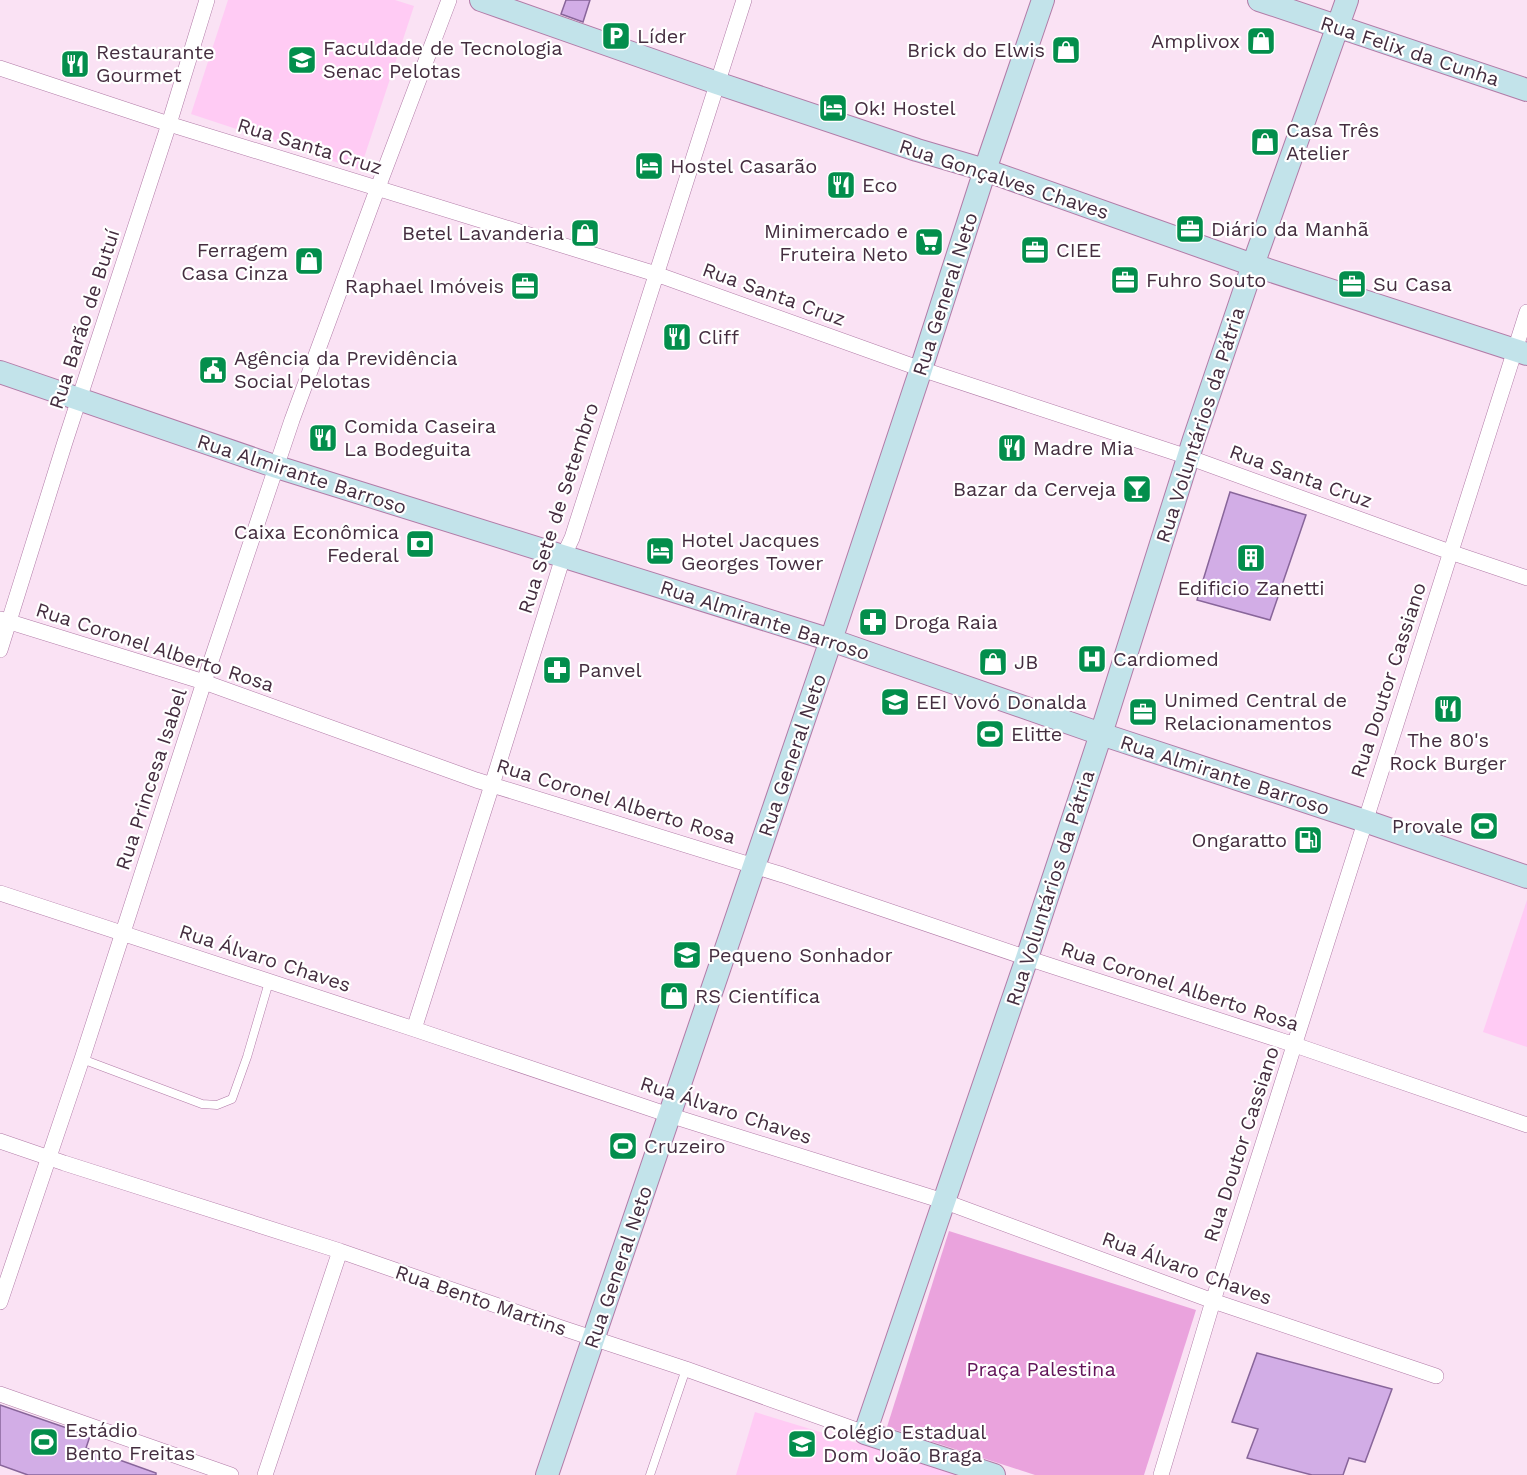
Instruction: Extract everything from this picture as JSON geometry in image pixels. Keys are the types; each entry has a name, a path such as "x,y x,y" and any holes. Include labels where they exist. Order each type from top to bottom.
{"street":[{"name":"Rua Barão de Butuí","path":"0,650 5,620 80,399 207,0"},
{"name":"Rua Princesa Isabel","path":"0,1302 292,420 449,0"},
{"name":"Rua Gonçalves Chaves","path":"481,0 717,83 917,150 985,170 1254,265 1521,352"},
{"name":"Rua Sete de Setembro","path":"414,1029 563,557 572,538 744,0"},
{"name":"Rua General Neto","path":"547,1475 831,640 1042,0"},
{"name":"Rua Felix da Cunha","path":"1258,0 1527,90"},
{"name":"Rua Voluntários da Pátria","path":"865,1433 1027,958 1101,734 1188,457 1347,0"},
{"name":"Rua Santa Cruz","path":"0,68 169,124 656,274 921,369 1188,457 1527,578"},
{"name":"Rua Doutor Cassiano","path":"1161,1475 1213,1301 1450,552 1521,352 1527,312"},
{"name":"Rua Almirante Barroso","path":"0,372 277,468 831,640 1101,734 1527,877"},
{"name":"Rua Coronel Alberto Rosa","path":"5,620 204,682 492,785 754,866 1295,1045 1527,1125"},
{"name":"Rua Álvaro Chaves","path":"0,893 669,1115 943,1200 1213,1301 1436,1376"},
{"name":"Rua Bento Martins","path":"0,1141 340,1251 686,1369 865,1433 994,1475"},
{"path":"265,1475 340,1251"},
{"path":"0,1394 231,1475"}],"lane":[{"path":"82,1059 202,1104 217,1105 232,1099 269,982"},
{"path":"650,1475 686,1369"}],"shaded area":[{"name":"Faculdade de Tecnologia Senac Pelotas","path":"228,0 395,0 414,6 360,170 191,114"},
{"path":"1527,900 1527,1047 1483,1032"},
{"name":"Colégio Estadual Dom João Braga","path":"755,1412 961,1475 736,1475"}],"green space":[{"name":"Praça Palestina","path":"949,1231 1196,1310 1144,1475 1035,1475 887,1427"}],"building":[{"path":"566,0 590,0 583,22 561,14"},
{"name":"Edificio Zanetti","path":"1230,492 1306,515 1270,620 1197,600"},
{"path":"1257,1353 1392,1389 1365,1462 1349,1458 1343,1475 1312,1475 1247,1458 1258,1429 1232,1422"},
{"name":"Estádio Bento Freitas","path":"0,1405 90,1436 86,1448 156,1473 156,1475 28,1475 0,1465"}],"place":[{"name":"Líder","path":"616,36"},
{"name":"Amplivox","path":"1261,41"},
{"name":"Brick do Elwis","path":"1066,50"},
{"name":"Faculdade de Tecnologia Senac Pelotas","path":"302,60"},
{"name":"Restaurante Gourmet","path":"75,64"},
{"name":"Ok! Hostel","path":"833,108"},
{"name":"Casa Três Atelier","path":"1265,142"},
{"name":"Hostel Casarão","path":"649,166"},
{"name":"Eco","path":"841,185"},
{"name":"Diário da Manhã","path":"1190,229"},
{"name":"Betel Lavanderia","path":"585,233"},
{"name":"Minimercado e Fruteira Neto","path":"929,242"},
{"name":"CIEE","path":"1035,250"},
{"name":"Ferragem Casa Cinza","path":"309,261"},
{"name":"Fuhro Souto","path":"1125,280"},
{"name":"Su Casa","path":"1352,284"},
{"name":"Raphael Imóveis","path":"525,286"},
{"name":"Cliff","path":"677,337"},
{"name":"Agência da Previdência Social Pelotas","path":"213,370"},
{"name":"Comida Caseira La Bodeguita","path":"323,438"},
{"name":"Madre Mia","path":"1012,448"},
{"name":"Bazar da Cerveja","path":"1137,489"},
{"name":"Caixa Econômica Federal","path":"420,544"},
{"name":"Hotel Jacques Georges Tower","path":"660,551"},
{"name":"Edificio Zanetti","path":"1251,558"},
{"name":"Droga Raia","path":"873,622"},
{"name":"Cardiomed","path":"1092,659"},
{"name":"JB","path":"993,662"},
{"name":"Panvel","path":"557,670"},
{"name":"EEI Vovó Donalda","path":"895,702"},
{"name":"The 80's Rock Burger","path":"1448,709"},
{"name":"Unimed Central de Relacionamentos","path":"1143,712"},
{"name":"Elitte","path":"990,734"},
{"name":"Provale","path":"1484,826"},
{"name":"Ongaratto","path":"1308,840"},
{"name":"Pequeno Sonhador","path":"687,955"},
{"name":"RS Científica","path":"674,996"},
{"name":"Cruzeiro","path":"623,1146"},
{"name":"Estádio Bento Freitas","path":"44,1442"},
{"name":"Colégio Estadual Dom João Braga","path":"802,1444"}]}
